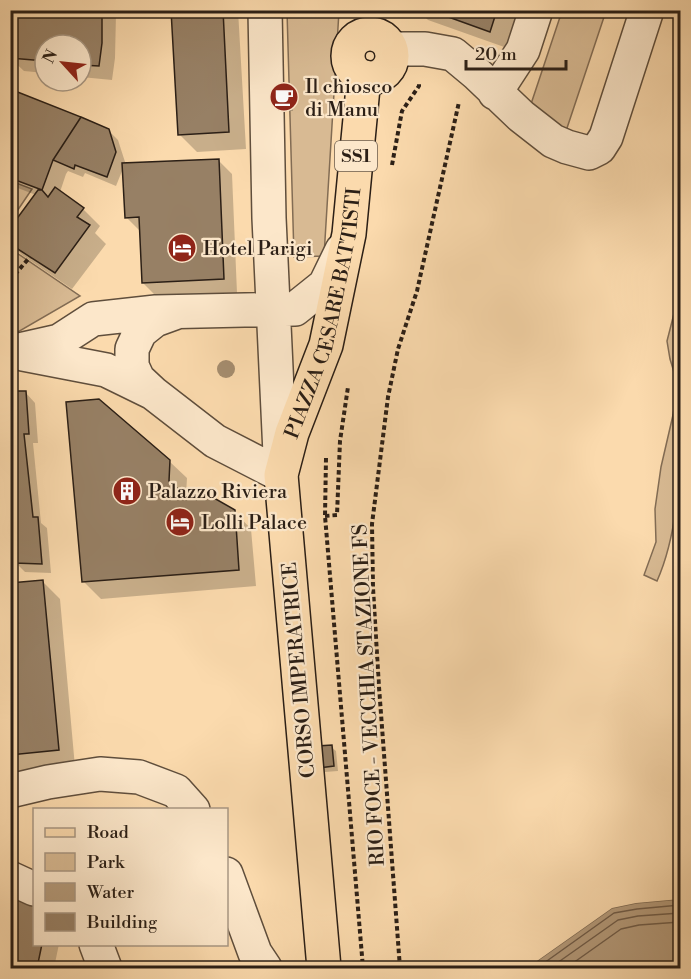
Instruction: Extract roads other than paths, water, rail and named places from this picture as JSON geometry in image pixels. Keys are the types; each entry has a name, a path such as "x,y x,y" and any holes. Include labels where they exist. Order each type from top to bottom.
{"main road":[{"name":"PIAZZA CESARE BATTISTI","path":"281,475 292,433 326,345 349,234 364,77 353,70 348,52 354,40 374,31"},
{"name":"CORSO IMPERATRICE","path":"281,475 324,969"}],"street":[{"name":"CORSO IMPERATRICE","path":"265,10 268,218 281,475"},
{"path":"486,84 523,50 536,10"},
{"path":"374,31 425,49 453,54 521,116 554,141 589,153 599,148 606,137 647,10"},
{"path":"11,352 59,341 93,319 156,312 295,309 325,285 349,234"},
{"path":"177,312 155,320 140,332 132,349 132,366 138,379 214,441 281,475"},
{"path":"11,352 106,370 153,393"},
{"path":"10,791 100,774 139,777 176,791 191,808"},
{"path":"10,878 33,889"},
{"path":"228,879 255,953 266,969"},
{"path":"96,946 105,969"}],"water":[{"path":"680,899 680,968 527,968 612,908 636,903"}],"place":[{"name":"Il chiosco di Manu","path":"284,97"},
{"name":"Hotel Parigi","path":"182,248"},
{"name":"Palazzo Riviera","path":"127,491"},
{"name":"Lolli Palace","path":"180,522"}]}
